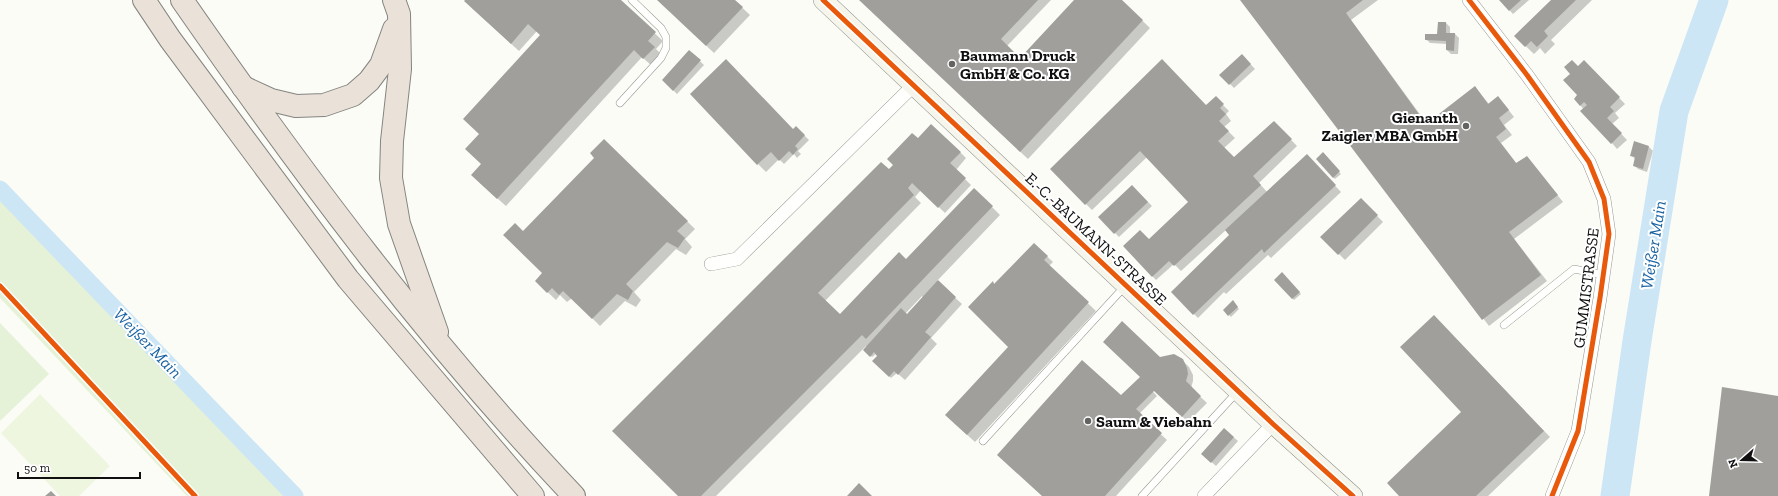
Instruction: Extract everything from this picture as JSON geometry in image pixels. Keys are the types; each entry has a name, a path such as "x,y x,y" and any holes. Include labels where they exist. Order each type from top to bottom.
{"highway":[{"path":"144,0 170,39 348,279 533,496"},
{"path":"182,0 241,86 323,197 442,348 574,496"},
{"path":"241,86 271,100 296,106 324,105 353,95 369,81 381,64 397,7"},
{"path":"397,7 400,69 392,141 391,178 399,224 442,348"}],"street":[{"name":"E.-C.-BAUMANN-STRASSE","path":"822,0 1273,424 1353,496"},
{"name":"GUMMISTRASSE","path":"1468,0 1527,75 1589,162 1604,199 1609,234 1604,275 1578,431 1552,496"},
{"path":"711,264 736,259 914,86"},
{"path":"1204,496 1273,424"}],"lane":[{"path":"620,103 661,58 666,48 666,37 661,28 632,0"},
{"path":"1504,325 1574,269 1604,275"},
{"path":"983,441 1126,285"},
{"path":"1147,494 1238,391"}],"green space":[{"path":"0,196 292,496 187,496 0,298"},
{"path":"0,323 49,374 0,421"},
{"path":"40,394 110,466 79,496 60,496 1,433"}],"building":[{"path":"621,0 656,32 648,41 655,47 643,59 634,50 497,199 471,175 481,164 465,149 479,134 463,119 540,35 528,24 511,44 464,1"},
{"path":"657,0 735,0 743,7 706,46"},
{"path":"859,0 1038,0 1001,39 1020,58 1074,0 1122,0 1143,20 1020,152"},
{"path":"1240,0 1363,0 1346,13 1426,124 1475,86 1488,104 1498,96 1509,110 1499,118 1506,129 1496,137 1516,163 1527,156 1558,195 1509,232 1541,275 1482,320"},
{"path":"1499,0 1521,0 1509,11"},
{"path":"1551,0 1576,0 1544,31 1548,36 1537,47 1531,41 1525,47 1514,36"},
{"path":"1438,22 1446,22 1446,33 1455,33 1454,51 1446,50 1446,41 1425,40 1425,34 1437,34"},
{"path":"689,50 701,60 673,91 662,80"},
{"path":"1242,54 1251,64 1229,85 1219,75"},
{"path":"726,59 793,129 796,126 805,135 795,146 798,149 793,155 789,151 779,161 771,152 757,165 690,94"},
{"path":"1162,59 1206,105 1216,96 1224,104 1220,108 1226,114 1219,121 1229,131 1218,141 1234,157 1274,121 1292,139 1253,176 1261,185 1174,266 1169,261 1152,277 1123,246 1140,230 1149,239 1188,202 1140,151 1085,205 1050,169"},
{"path":"1572,60 1578,66 1584,60 1620,97 1610,107 1614,111 1607,118 1622,133 1611,144 1580,111 1587,105 1584,102 1580,106 1574,99 1577,95 1563,80 1570,74 1564,67"},
{"path":"931,124 961,152 950,163 966,178 938,208 912,183 908,188 914,195 818,293 840,314 899,252 906,259 974,188 993,206 866,339 862,335 701,496 678,496 612,431 881,162 889,169 893,165 887,159 912,133 918,138"},
{"path":"604,139 688,221 677,231 685,238 678,248 667,242 626,284 633,291 628,300 617,294 592,319 563,291 559,295 552,288 547,293 535,281 542,273 503,235 515,223 523,231 594,158 590,153"},
{"path":"1634,141 1649,146 1643,169 1633,166 1635,157 1630,156"},
{"path":"1323,152 1340,171 1333,178 1316,159"},
{"path":"1307,154 1336,185 1264,253 1262,249 1193,315 1171,292 1229,235 1225,230"},
{"path":"1132,185 1148,202 1114,234 1098,217"},
{"path":"1361,198 1378,215 1338,255 1320,237"},
{"path":"1034,243 1048,256 1044,260 1089,302 967,435 945,415 1008,347 968,307 993,281 994,284"},
{"path":"1282,272 1300,292 1292,299 1274,280"},
{"path":"938,280 956,297 925,332 931,337 898,375 894,371 889,377 872,361 877,356 874,352 870,357 863,350 901,308 907,314"},
{"path":"1233,300 1238,307 1228,316 1223,310"},
{"path":"1434,315 1544,431 1476,496 1399,496 1387,483 1461,412 1400,347"},
{"name":"Saum & Viebahn","path":"1122,321 1160,357 1174,354 1183,359 1188,374 1186,381 1201,396 1182,417 1154,391 1136,409 1162,433 1105,496 1042,496 997,455 1082,360 1121,395 1140,377 1103,342"},
{"path":"1722,387 1778,396 1778,496 1709,496"},
{"path":"1224,428 1234,437 1211,463 1201,454"},
{"path":"859,483 872,496 847,496"},
{"path":"51,491 56,496 45,496"}],"waterway":[{"name":"Weißer Main","path":"1615,496 1637,341 1674,111 1714,0"},
{"name":"Weißer Main","path":"0,189 295,496"}],"cycle path":[{"path":"823,0 1273,424 1353,496"},
{"path":"1469,0 1527,75 1589,162 1604,199 1609,234 1578,431 1552,496"},
{"path":"0,286 195,496"}],"place":[{"name":"Baumann Druck GmbH & Co. KG","path":"952,64"},
{"name":"Gienanth Zaigler MBA GmbH","path":"1466,126"},
{"name":"Saum & Viebahn","path":"1088,421"}]}
